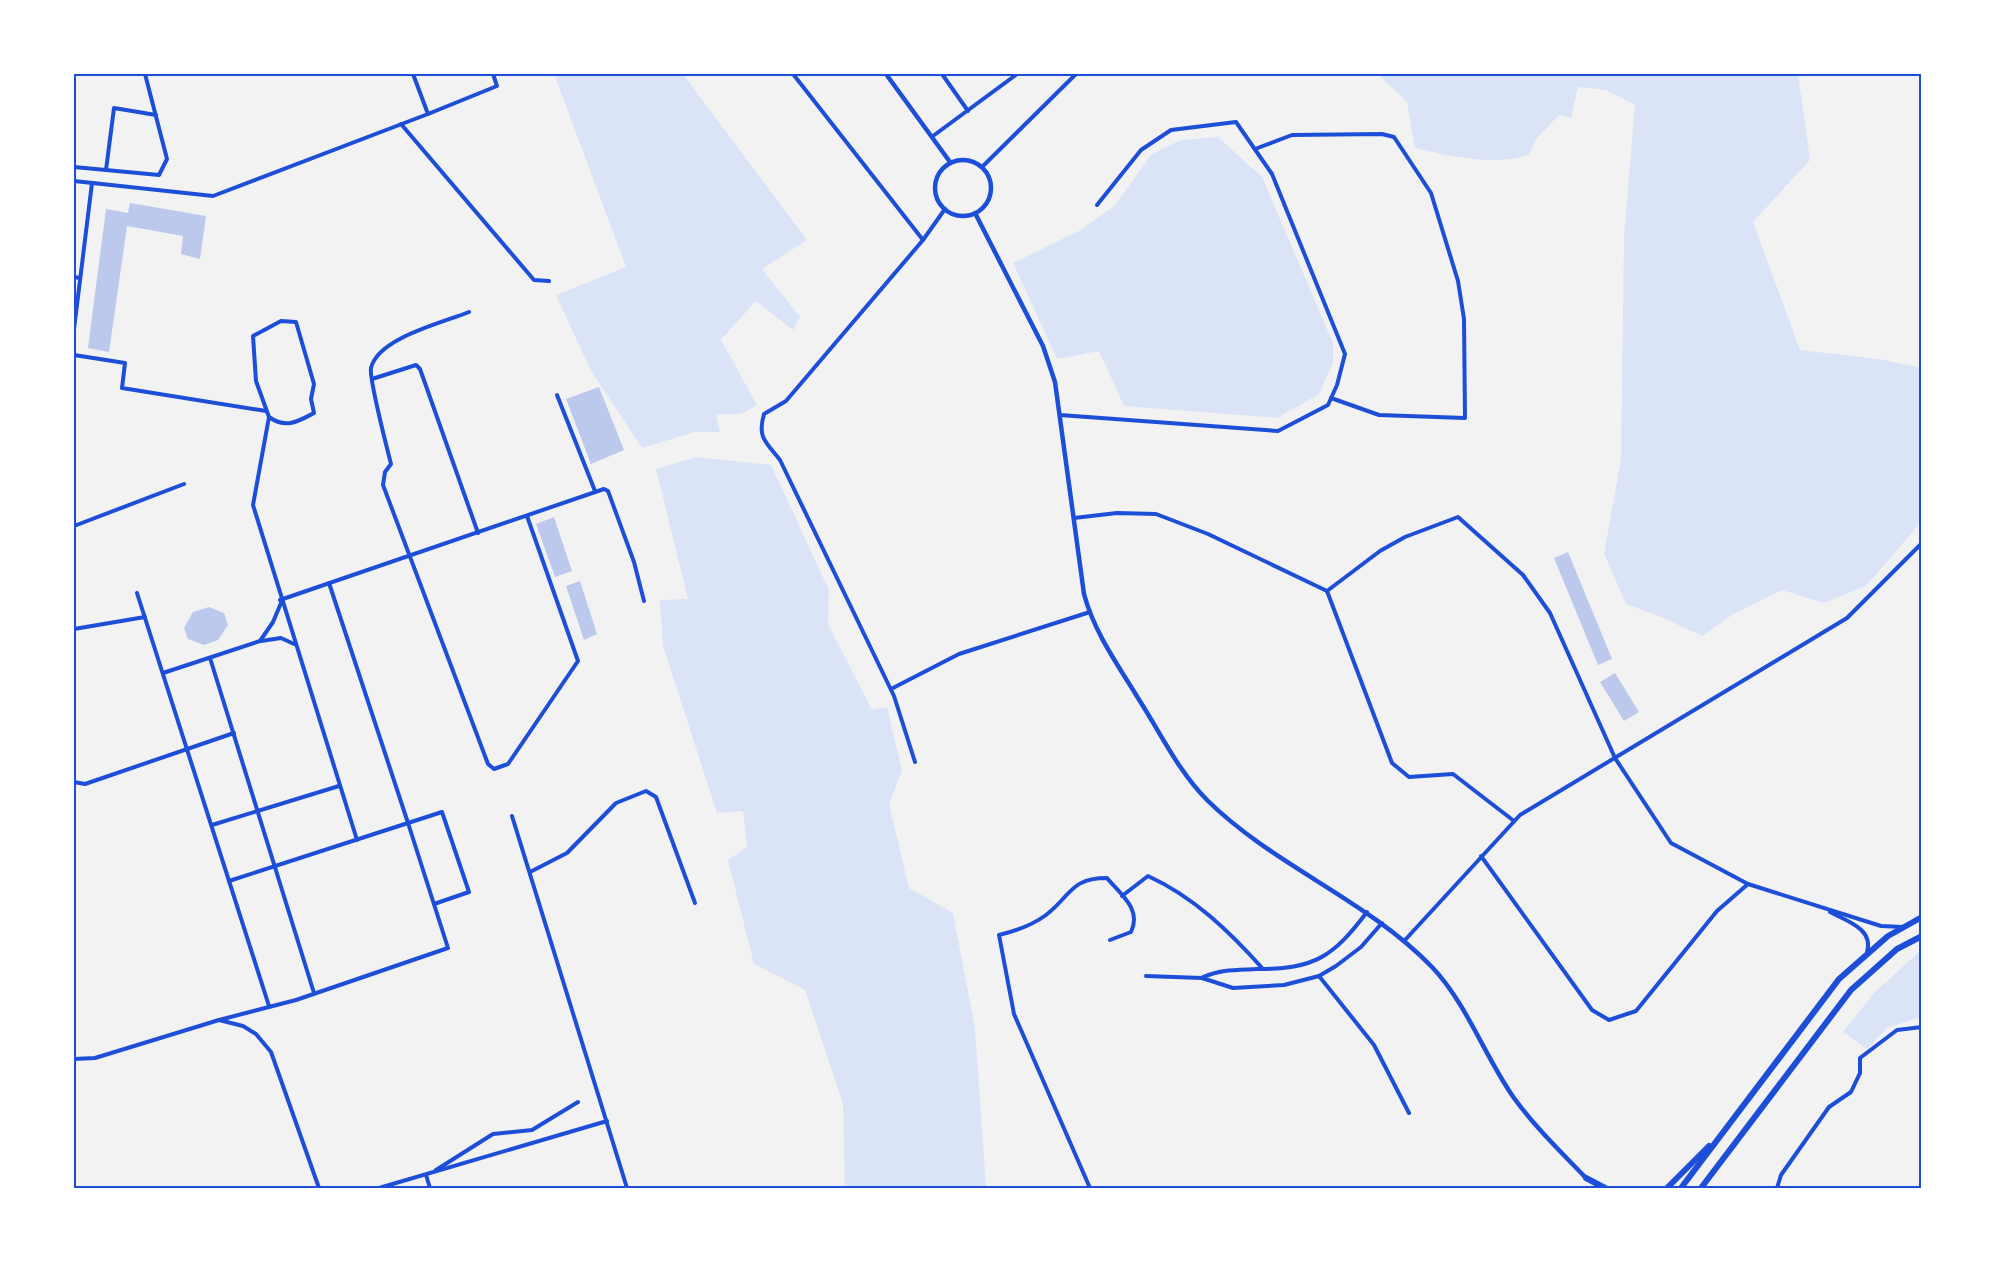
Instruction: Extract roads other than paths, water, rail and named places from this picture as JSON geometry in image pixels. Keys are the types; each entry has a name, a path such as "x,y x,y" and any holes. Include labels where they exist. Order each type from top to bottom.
{"main road":[{"path":"1681,1188 1830,989 1888,936 1922,917"},
{"path":"1701,1188 1851,990 1897,949 1922,936"},
{"path":"1667,1188 1691,1161 1719,1138"},
{"path":"1587,1178 1605,1188"}],"street":[{"path":"74,166 159,175 167,159 145,74"},
{"path":"413,74 428,114"},
{"path":"74,181 213,196 497,86 493,74"},
{"path":"793,74 923,240"},
{"path":"886,74 950,162"},
{"path":"942,74 968,111"},
{"path":"933,136 1017,74"},
{"path":"982,167 1074,74"},
{"path":"106,170 114,108 156,115"},
{"path":"1060,415 1278,431 1328,405 1337,385 1345,354 1272,174 1236,122 1171,130 1141,150 1097,205"},
{"path":"401,124 534,280 549,281"},
{"path":"1255,149 1292,135 1382,134 1394,137 1431,193 1438,215 1458,281 1464,319 1465,418 1379,415 1331,398"},
{"path":"965,160 982,167 988,175 991,192 988,201 975,213 960,216 945,209 939,203 935,187 940,171 950,162 965,160"},
{"path":"74,330 93,183"},
{"path":"915,762 891,689 780,460 764,440 760,429 764,414 786,401 923,240 945,209"},
{"path":"975,213 1043,346 1055,382 1084,594 1090,612 1106,645 1188,778 1206,799 1259,843 1367,911 1405,940 1448,988 1515,1099 1598,1188"},
{"path":"74,277 80,278"},
{"path":"469,312 389,344 377,354 370,370 391,464 385,472 383,485 488,764 494,769 508,764 578,661 527,516"},
{"path":"74,355 125,363 122,388 268,414 279,424 286,424 311,415 315,409 311,399 314,384 296,322 281,321 254,336 256,381 268,414 252,505 357,840"},
{"path":"372,379 409,365 416,365 420,369 478,533"},
{"path":"557,395 595,491"},
{"path":"74,526 184,484"},
{"path":"260,641 273,622 281,601 595,491 608,491 634,561 644,601"},
{"path":"1074,518 1117,513 1156,514 1208,534 1327,591 1392,763 1410,777 1454,774 1514,821"},
{"path":"1327,591 1380,551 1406,537 1458,517 1523,575 1551,613 1615,758 1671,843 1748,884 1881,926 1904,927"},
{"path":"1405,940 1514,821 1847,618 1922,543"},
{"path":"74,1059 95,1058 314,993 448,948 329,583"},
{"path":"137,593 269,1006"},
{"path":"891,689 959,654 1090,612"},
{"path":"74,629 145,617"},
{"path":"163,673 260,641 281,638 294,644"},
{"path":"210,658 314,993"},
{"path":"74,782 85,784 234,733"},
{"path":"212,825 339,786"},
{"path":"530,873 567,853 616,803 646,791 656,797 695,903"},
{"path":"229,881 442,812 469,892 434,904"},
{"path":"512,816 627,1188"},
{"path":"1481,856 1592,1010 1609,1020 1635,1011 1718,911 1748,884"},
{"path":"1122,896 1148,876 1175,889 1232,934 1264,969"},
{"path":"1090,1188 1014,1014 999,935 1023,929 1047,915 1077,883 1091,878 1107,878 1135,911 1136,922 1131,932 1110,940"},
{"path":"1818,906 1848,921 1867,936 1869,944 1866,955"},
{"path":"1202,978 1219,970 1282,969 1328,954 1345,942 1367,911"},
{"path":"1146,976 1202,978 1233,988 1284,985 1319,976 1361,947 1382,922"},
{"path":"1319,976 1374,1045 1409,1113"},
{"path":"219,1020 243,1026 256,1034 271,1052 319,1188"},
{"path":"1778,1188 1781,1175 1828,1107 1851,1092 1860,1073 1860,1058 1897,1030 1922,1027"},
{"path":"428,1174 493,1134 532,1130 578,1102"},
{"path":"379,1188 607,1121"},
{"path":"428,1174 430,1188"}]}
